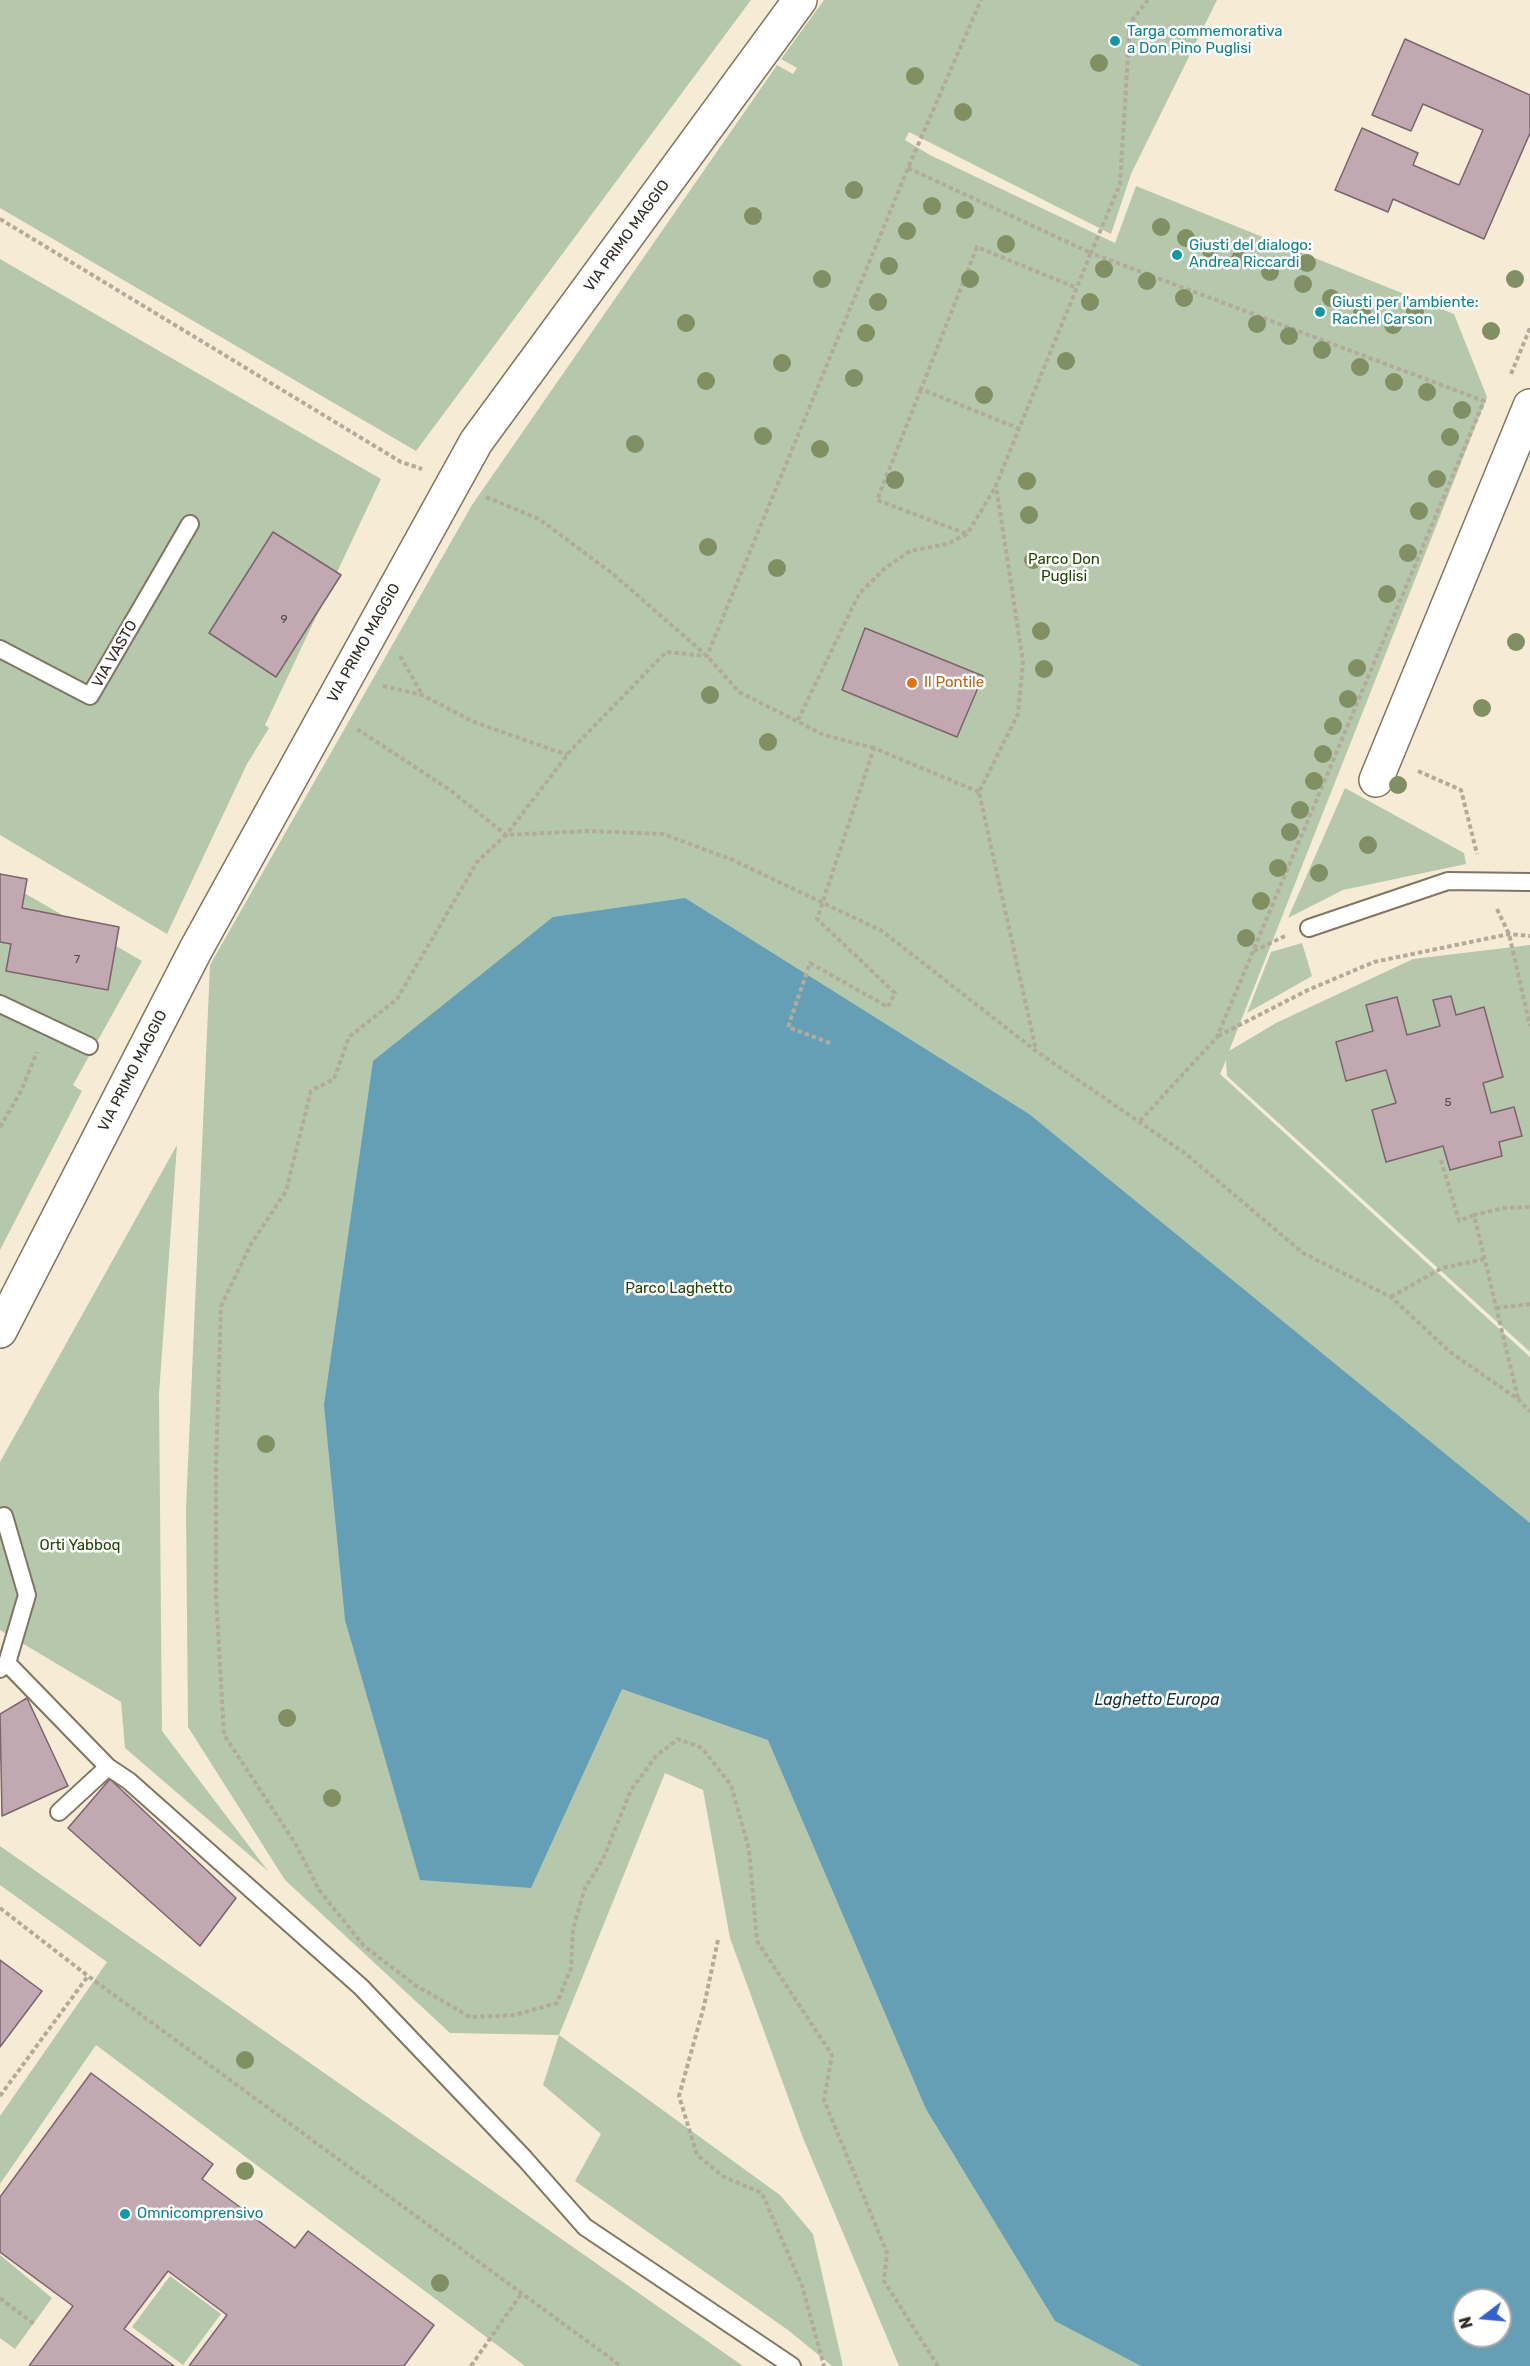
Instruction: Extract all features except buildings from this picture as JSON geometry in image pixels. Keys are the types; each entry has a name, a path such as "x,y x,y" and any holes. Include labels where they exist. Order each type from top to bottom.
{"street":[{"name":"VIA PRIMO MAGGIO","path":"0,1331 195,951 476,442 800,0"},
{"path":"1382,768 1530,406"}],"lane":[{"name":"VIA VASTO","path":"0,649 90,696 190,524"},
{"path":"1309,928 1448,881 1530,882"},
{"path":"0,1004 89,1046"},
{"path":"4,1516 27,1595 4,1666 108,1767 129,1780 361,1987 525,2159 585,2227 792,2366"},
{"path":"59,1812 108,1767"}],"path":[{"path":"706,656 908,168 981,0"},
{"path":"798,720 859,594 884,569 910,551 947,544 967,534 996,485 1120,184 1130,23 1148,0"},
{"path":"908,168 1091,253 1484,402 1216,1037 1140,1121"},
{"path":"0,219 401,462"},
{"path":"967,534 877,500 978,247 1077,288"},
{"path":"921,389 1020,429"},
{"path":"996,485 1023,662 1018,714 979,792 1036,1051"},
{"path":"484,496 539,519 613,574 706,656 740,692 773,711 798,720 824,735 874,748 979,792"},
{"path":"706,656 666,652 567,755 506,835 477,862 397,999 349,1037 334,1079 311,1091 286,1191 251,1245 221,1306 216,1465 216,1596 224,1735 295,1843 319,1890 364,1946 416,1985 470,2018 514,2015 557,2003 571,1968 573,1929 585,1888 603,1859 631,1790 656,1756 678,1739 702,1748 731,1785 749,1849 757,1941 832,2055 824,2100 887,2253 884,2281 938,2366"},
{"path":"345,678 422,695 474,722 567,755"},
{"path":"326,712 370,736 450,790 506,835 587,831 663,834 733,860 882,931 1036,1051 1186,1154 1303,1253 1391,1297 1450,1352 1518,1399 1530,1412"},
{"path":"1343,738 1382,768 1461,790 1484,882 1509,934 1530,1026"},
{"path":"830,1043 788,1027 810,963 888,1006 895,993 817,919 874,748"},
{"path":"1216,1037 1308,990 1374,962 1509,934 1530,936"},
{"path":"0,1127 20,1093 48,1027"},
{"path":"1441,1160 1459,1221 1504,1208 1530,1207"},
{"path":"1474,1215 1518,1399"},
{"path":"1391,1297 1442,1268 1484,1259"},
{"path":"1497,1308 1530,1304"},
{"path":"0,1908 88,1976 621,2366"},
{"path":"718,1940 704,2006 679,2096 684,2117 697,2155 724,2177 762,2193 802,2286 824,2366"},
{"path":"0,2096 88,1976"},
{"path":"471,2366 521,2294"},
{"path":"0,2298 34,2324"}],"green space":[{"path":"0,0 751,0 416,451 0,208"},
{"name":"Parco Laghetto","path":"824,0 1217,0 1131,174 1111,234 909,132 905,140 930,155 1115,243 1136,186 1454,314 1487,397 1229,1051 1276,1023 1413,959 1530,945 1530,1352 1227,1076 1226,1060 1220,1074 1530,1357 1530,2366 899,2366 803,2138 730,1938 703,1790 665,1773 559,2035 450,2033 285,1880 188,1727 186,1508 210,965 472,505 777,65 793,74 797,68 781,59"},
{"path":"0,259 381,479 265,725 269,728 247,764 167,934 0,835"},
{"path":"1345,788 1464,853 1466,864 1343,890 1288,918"},
{"path":"0,879 142,961 73,1085 82,1091 0,1250"},
{"path":"1302,943 1312,976 1247,1013 1271,952"},
{"name":"Orti Yabboq","path":"177,1145 159,1394 162,1731 268,1871 125,1748 121,1702 0,1630 0,1462"},
{"path":"0,1846 743,2366 525,2366 96,2045 0,2184 0,2116 107,1962 0,1885"},
{"path":"559,2035 780,2195 813,2234 843,2366 832,2366 788,2330 575,2181 601,2134 543,2085"},
{"path":"0,2255 52,2298 15,2349 0,2338"},
{"path":"170,2276 221,2314 183,2365 132,2327"}],"water":[{"name":"Laghetto Europa","path":"685,898 1029,1114 1530,1523 1530,2366 1141,2366 1055,2321 926,2109 768,1740 622,1689 531,1888 420,1880 345,1620 324,1405 373,1061 553,917"}],"place":[{"name":"Targa commemorativa a Don Pino Puglisi","path":"1115,41"},
{"name":"Giusti del dialogo: Andrea Riccardi","path":"1177,255"},
{"name":"Giusti per l'ambiente: Rachel Carson","path":"1320,312"},
{"name":"Il Pontile","path":"912,683"},
{"name":"Omnicomprensivo","path":"125,2214"}],"park label":[{"name":"Parco Don Puglisi","path":"1064,568"}]}
